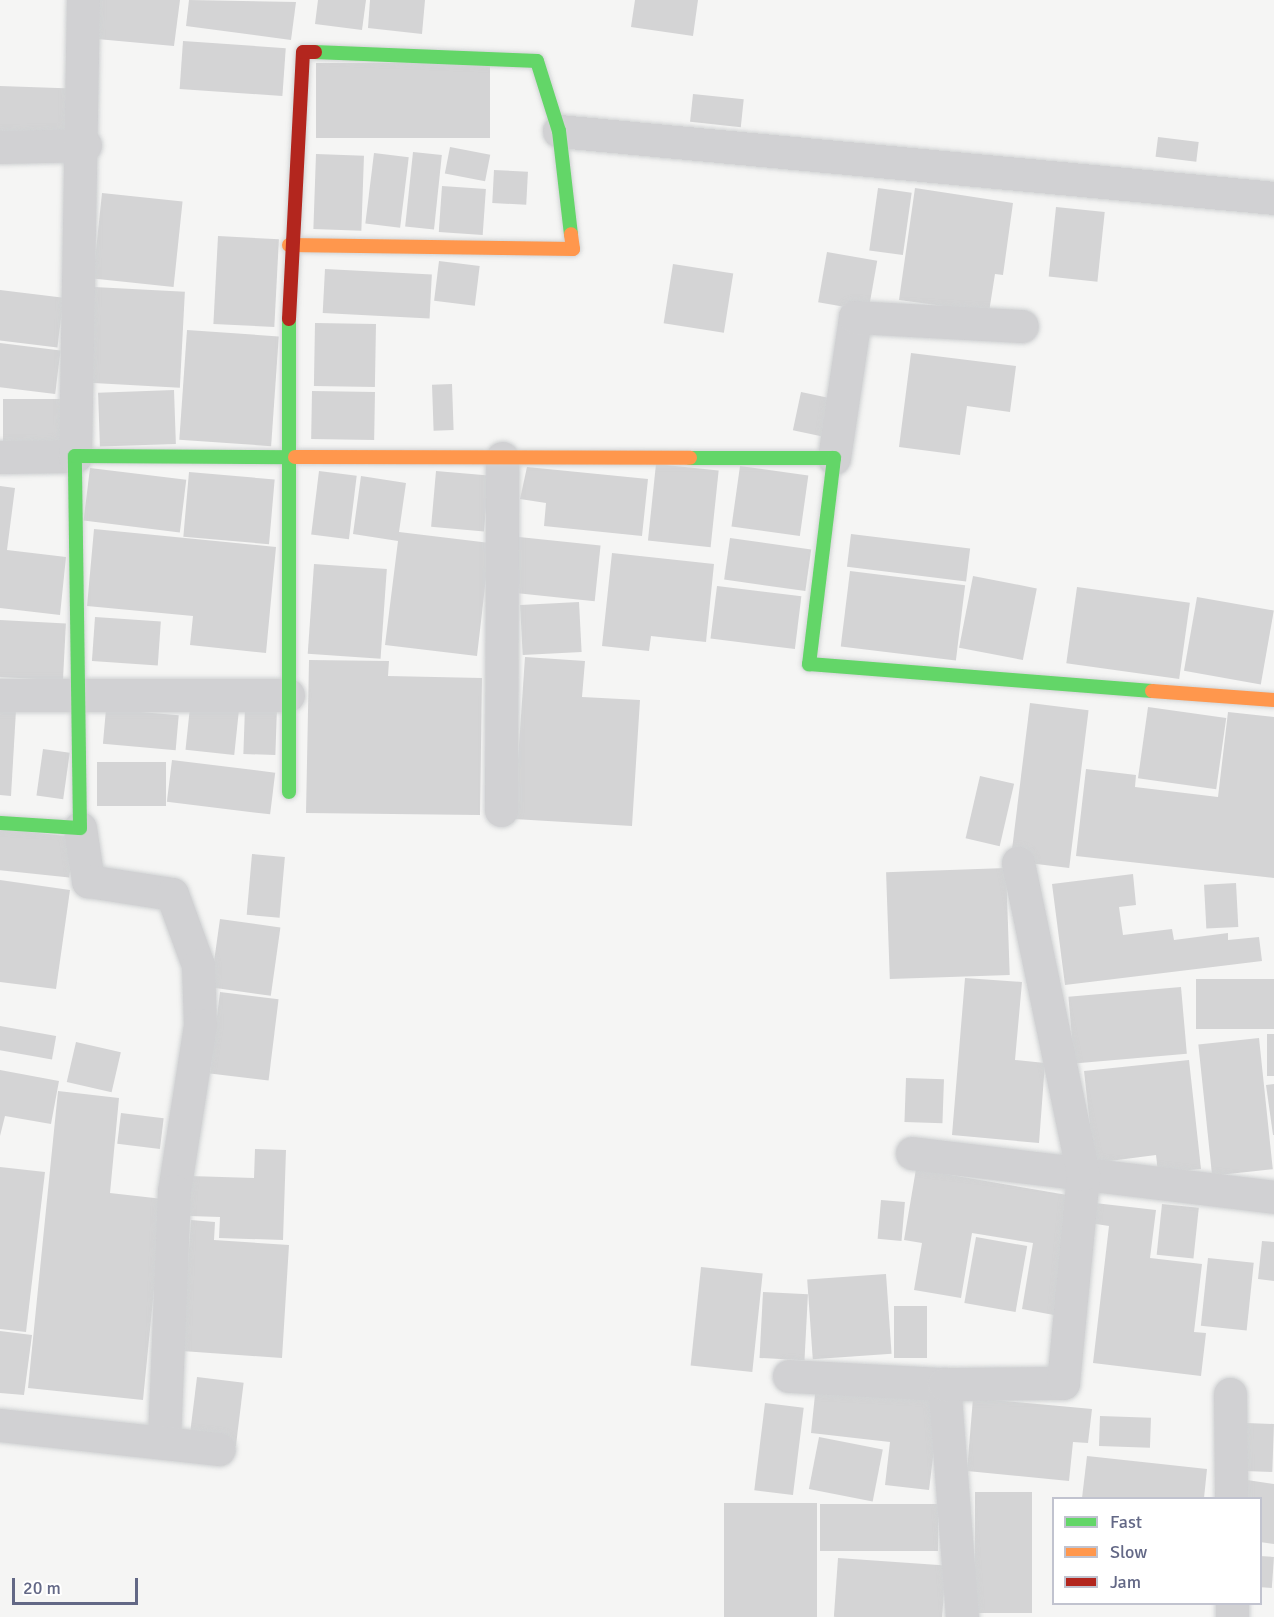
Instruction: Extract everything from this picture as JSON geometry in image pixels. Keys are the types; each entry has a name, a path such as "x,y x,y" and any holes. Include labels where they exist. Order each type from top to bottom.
{"street":[{"path":"83,0 85,145 75,456 82,693 81,828 88,880 172,894 198,965 200,1024 174,1191 164,1443"},
{"path":"289,245 573,249 559,131 537,61 303,52 289,245 291,457 289,792"},
{"path":"559,131 1274,198"},
{"path":"0,147 85,145"},
{"path":"1023,326 855,316 834,458 809,664 1274,700"},
{"path":"0,457 834,458"},
{"path":"501,810 502,458"},
{"path":"0,695 82,693 288,695"},
{"path":"0,823 81,828"},
{"path":"789,1376 944,1384 1063,1383 1083,1174 1018,863"},
{"path":"912,1154 1274,1197"},
{"path":"944,1384 962,1617"},
{"path":"1230,1394 1231,1497"},
{"path":"0,1425 219,1449"}],"building":[{"path":"100,0 180,0 174,46 97,39"},
{"path":"189,0 296,2 291,40 186,26"},
{"path":"318,0 366,0 362,30 315,24"},
{"path":"370,0 425,0 422,34 368,28"},
{"path":"635,0 698,0 693,36 631,27"},
{"path":"183,41 286,48 282,96 180,89"},
{"path":"316,63 490,63 490,138 316,138"},
{"path":"0,86 72,89 70,135 0,133"},
{"path":"693,94 744,99 741,127 690,122"},
{"path":"1158,137 1199,142 1196,162 1156,157"},
{"path":"450,147 490,155 485,181 445,174"},
{"path":"413,152 442,155 434,230 405,227"},
{"path":"374,153 409,157 400,228 365,223"},
{"path":"316,154 364,156 361,231 313,229"},
{"path":"494,170 528,172 526,205 492,203"},
{"path":"442,186 486,189 483,235 439,232"},
{"path":"878,188 912,193 903,255 869,250"},
{"path":"915,188 1013,203 1003,275 995,274 989,312 899,300"},
{"path":"102,193 183,201 174,287 93,279"},
{"path":"1056,207 1105,212 1097,282 1049,277"},
{"path":"218,236 279,239 274,327 213,324"},
{"path":"827,252 877,261 868,311 818,302"},
{"path":"439,261 480,266 475,306 434,301"},
{"path":"673,264 733,274 724,333 664,323"},
{"path":"325,269 432,275 430,319 323,313"},
{"path":"94,287 185,292 180,388 89,383"},
{"path":"0,290 64,298 57,347 0,340"},
{"path":"315,323 376,324 375,387 314,386"},
{"path":"187,330 279,336 271,446 179,440"},
{"path":"0,343 61,350 55,394 0,387"},
{"path":"911,353 1016,366 1010,412 967,406 960,455 899,447"},
{"path":"452,384 454,430 434,431 432,385"},
{"path":"174,390 176,444 100,447 98,393"},
{"path":"312,391 375,392 374,440 311,439"},
{"path":"801,392 835,399 827,437 793,430"},
{"path":"3,399 61,399 61,442 3,442"},
{"path":"656,464 719,471 711,547 648,541"},
{"path":"740,466 808,476 800,536 732,526"},
{"path":"527,467 648,479 642,536 544,526 546,503 520,499"},
{"path":"90,468 186,480 180,532 84,521"},
{"path":"319,471 357,476 349,539 311,535"},
{"path":"436,471 489,476 484,531 431,527"},
{"path":"189,472 275,479 269,544 183,537"},
{"path":"361,476 406,483 399,532 490,543 477,656 385,645 398,541 353,534"},
{"path":"0,486 15,488 7,550 66,557 60,615 0,608"},
{"path":"94,529 276,547 266,653 190,645 193,616 87,606"},
{"path":"851,534 970,549 966,581 847,567"},
{"path":"519,537 601,546 595,601 513,593"},
{"path":"730,538 811,549 805,591 724,580"},
{"path":"612,553 714,564 706,642 651,636 649,651 602,646"},
{"path":"314,564 387,569 381,659 308,654"},
{"path":"850,571 965,585 956,661 841,646"},
{"path":"973,576 1037,588 1023,660 959,648"},
{"path":"717,586 801,596 795,649 711,639"},
{"path":"1077,587 1190,603 1179,679 1066,663"},
{"path":"1197,597 1274,611 1261,684 1184,671"},
{"path":"579,602 582,652 523,655 520,605"},
{"path":"95,617 161,622 158,665 92,661"},
{"path":"0,620 66,623 63,680 0,677"},
{"path":"525,657 585,661 582,697 640,700 632,826 514,819"},
{"path":"309,660 389,661 388,676 482,678 480,815 306,813"},
{"path":"1030,703 1089,710 1069,868 1011,861"},
{"path":"190,707 239,712 234,755 186,750"},
{"path":"245,707 277,708 275,755 243,754"},
{"path":"1148,707 1226,718 1216,789 1138,778"},
{"path":"0,708 16,710 11,796 0,795"},
{"path":"106,709 179,715 176,750 103,744"},
{"path":"1228,712 1274,717 1274,878 1076,856 1086,769 1136,775 1135,787 1218,797"},
{"path":"43,749 70,753 63,799 36,796"},
{"path":"172,760 275,773 270,814 167,802"},
{"path":"97,762 166,762 166,806 97,806"},
{"path":"980,776 1014,784 1000,846 966,838"},
{"path":"0,829 74,837 69,878 0,870"},
{"path":"252,854 285,857 280,918 247,915"},
{"path":"1006,868 1010,975 890,979 886,872"},
{"path":"1133,874 1136,905 1119,907 1123,935 1172,929 1174,940 1228,933 1228,940 1259,937 1262,961 1065,985 1052,884"},
{"path":"0,880 70,890 56,989 0,982"},
{"path":"1236,883 1238,927 1206,929 1204,885"},
{"path":"220,919 280,927 271,996 210,987"},
{"path":"965,978 1022,982 1015,1060 1045,1063 1039,1143 952,1135"},
{"path":"1196,979 1274,979 1274,1029 1196,1029"},
{"path":"1181,987 1187,1054 1074,1064 1068,997"},
{"path":"220,992 279,999 269,1081 210,1073"},
{"path":"0,1026 56,1036 52,1060 0,1050"},
{"path":"1267,1034 1274,1034 1274,1076 1267,1076"},
{"path":"1259,1038 1273,1169 1212,1176 1198,1044"},
{"path":"76,1042 121,1052 112,1092 67,1082"},
{"path":"1189,1060 1201,1169 1158,1173 1156,1155 1094,1163 1084,1071"},
{"path":"0,1070 59,1081 51,1124 5,1116 0,1136"},
{"path":"906,1078 944,1079 942,1123 904,1122"},
{"path":"1274,1084 1274,1135 1273,1135 1266,1085"},
{"path":"58,1091 119,1098 110,1193 163,1199 143,1400 28,1388"},
{"path":"121,1113 164,1118 160,1149 117,1144"},
{"path":"255,1149 286,1150 283,1240 219,1238 220,1217 189,1216 190,1176 254,1178"},
{"path":"0,1167 45,1172 26,1332 0,1329"},
{"path":"916,1169 1079,1197 1059,1316 1022,1309 1033,1243 972,1233 961,1298 914,1290 922,1243 904,1240"},
{"path":"881,1200 905,1202 902,1241 878,1239"},
{"path":"1086,1202 1156,1210 1150,1258 1202,1264 1194,1332 1206,1333 1201,1376 1093,1363 1109,1226 1083,1222"},
{"path":"1162,1204 1199,1208 1193,1259 1157,1255"},
{"path":"191,1220 215,1222 214,1240 289,1245 282,1358 182,1351"},
{"path":"976,1237 1027,1246 1016,1312 964,1303"},
{"path":"1262,1241 1274,1242 1274,1281 1258,1279"},
{"path":"1208,1258 1254,1263 1247,1330 1201,1326"},
{"path":"701,1267 763,1273 752,1372 691,1365"},
{"path":"886,1274 892,1354 813,1359 807,1280"},
{"path":"763,1292 808,1294 804,1360 760,1358"},
{"path":"894,1306 927,1306 927,1358 894,1358"},
{"path":"0,1331 32,1335 24,1395 0,1393"},
{"path":"197,1377 244,1383 236,1446 189,1441"},
{"path":"816,1385 940,1400 929,1490 885,1485 890,1442 811,1433"},
{"path":"973,1398 1092,1409 1088,1443 1073,1442 1069,1481 967,1471"},
{"path":"765,1403 804,1408 793,1495 754,1490"},
{"path":"1100,1416 1151,1418 1150,1448 1099,1446"},
{"path":"1246,1423 1274,1424 1272,1472 1244,1471"},
{"path":"819,1437 883,1449 873,1501 809,1489"},
{"path":"1087,1456 1207,1469 1204,1497 1082,1497"},
{"path":"1247,1480 1274,1484 1274,1544 1262,1542 1262,1497 1245,1497"},
{"path":"975,1492 1032,1492 1032,1613 975,1613"},
{"path":"724,1503 817,1503 817,1617 724,1617"},
{"path":"820,1504 938,1504 938,1551 820,1551"},
{"path":"1262,1556 1274,1557 1272,1588 1262,1587"},
{"path":"838,1558 946,1566 942,1617 834,1617"}],"traffic: fast":[{"path":"315,52 537,61 559,131 571,234"},
{"path":"289,319 289,792"},
{"path":"0,823 80,828 75,456 295,457"},
{"path":"690,458 834,458 809,664 1152,691"}],"traffic: slow":[{"path":"289,245 573,249 571,234"},
{"path":"295,457 690,458"},
{"path":"1152,691 1274,700"}],"traffic: jam":[{"path":"289,319 303,52 315,52"}]}
